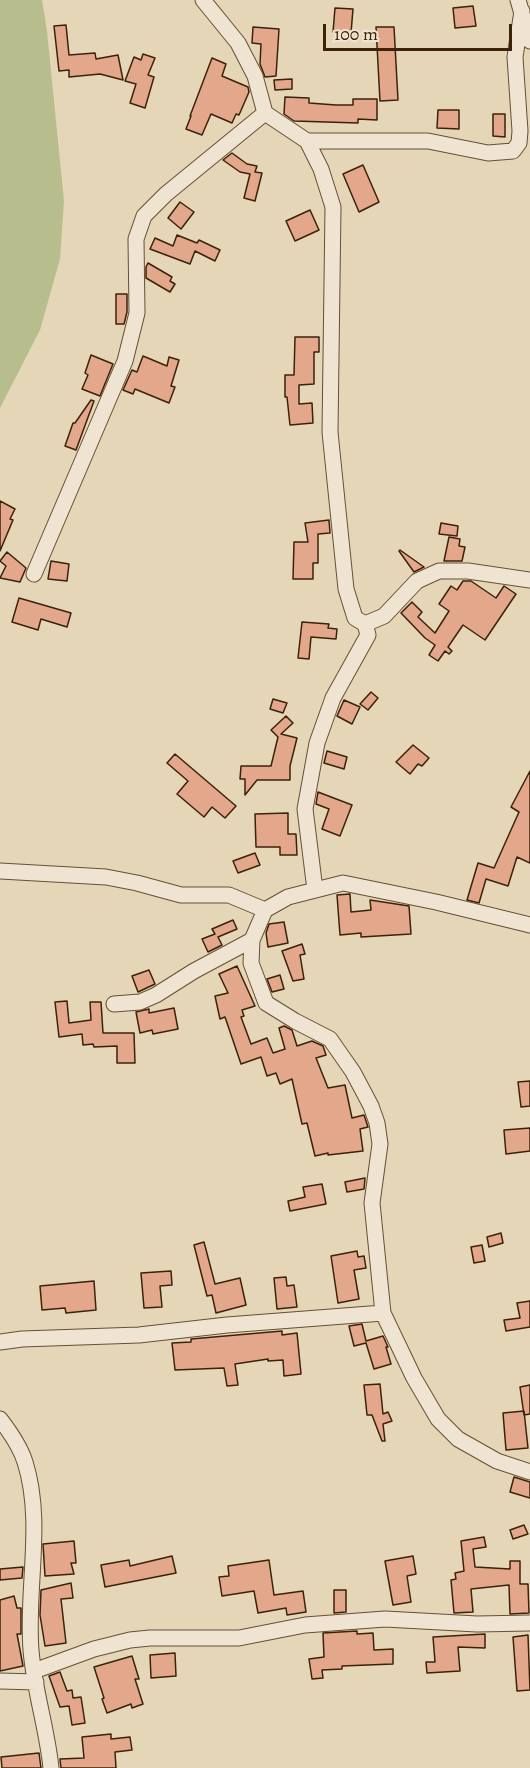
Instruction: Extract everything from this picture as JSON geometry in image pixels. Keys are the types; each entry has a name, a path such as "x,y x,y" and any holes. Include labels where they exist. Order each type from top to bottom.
{"street":[{"path":"203,0 238,43 255,76 265,113 307,141 321,169 333,207 330,432 346,589 355,618 365,624 368,635 333,698 316,743 305,809 315,890"},
{"path":"307,141 428,141 488,153 513,151 519,143 520,132 515,57 520,5"},
{"path":"520,5 530,40"},
{"path":"34,574 125,361 137,313 136,239 144,216 166,194 265,113"},
{"path":"365,624 384,616 417,581 439,572 468,571 530,580"},
{"path":"0,871 106,877 181,895 228,895 265,910"},
{"path":"530,925 436,902 343,883 288,897 265,910 252,940 252,963 266,1003 330,1039 353,1072 377,1123 380,1144 372,1203 383,1313 423,1395 438,1419 467,1445 497,1461 530,1473"},
{"path":"114,1004 140,1002 156,995 194,971 252,940"},
{"path":"0,1342 22,1339 139,1335 227,1325 383,1313"},
{"path":"0,1419 20,1449 29,1479 33,1522 30,1613 35,1676 51,1768"},
{"path":"0,1681 35,1676 103,1646 150,1638 239,1638 305,1625 385,1619 477,1624 530,1623"}],"green space":[{"path":"0,0 42,0 64,201 60,259 40,330 0,408"}],"building":[{"path":"473,6 476,26 455,28 453,8"},
{"path":"335,8 353,9 351,33 333,32"},
{"path":"66,25 69,55 95,53 96,59 118,55 123,80 100,74 69,77 69,70 59,71 54,26"},
{"path":"253,27 279,29 276,76 265,77 260,64 261,44 252,43"},
{"path":"376,27 394,27 398,100 380,101"},
{"path":"143,54 155,58 148,75 154,77 145,108 130,103 136,84 125,81 134,57 141,60"},
{"path":"212,58 226,64 222,76 248,87 249,92 239,115 236,114 232,123 211,114 202,135 186,129"},
{"path":"292,79 292,89 275,90 274,80"},
{"path":"285,97 309,98 309,103 336,105 353,105 353,99 377,99 377,120 358,119 358,123 294,121 284,114"},
{"path":"438,110 459,110 459,129 437,128"},
{"path":"493,114 505,114 505,137 493,136"},
{"path":"232,153 247,164 257,166 255,172 262,173 255,201 244,198 250,174 240,172 223,160"},
{"path":"363,165 379,202 359,212 343,174"},
{"path":"180,202 194,212 181,229 168,218"},
{"path":"310,210 319,230 295,241 286,221"},
{"path":"177,235 197,243 199,240 220,250 215,261 195,251 190,264 150,249 155,238 173,246"},
{"path":"148,263 172,277 170,281 175,284 170,292 146,278"},
{"path":"116,294 127,294 124,324 116,324"},
{"path":"295,337 319,337 319,352 314,352 314,384 299,385 299,404 312,403 313,423 290,425 287,397 285,397 285,375 294,375"},
{"path":"91,355 113,364 100,396 82,389 88,375 85,373"},
{"path":"143,356 167,366 169,357 179,360 171,386 175,387 169,403 135,389 133,394 123,390 132,370 137,372"},
{"path":"91,400 94,401 76,450 65,446 73,423"},
{"path":"0,501 15,509 10,519 13,520 0,551"},
{"path":"329,520 330,533 318,534 318,563 313,563 313,579 293,579 294,542 308,542 305,523"},
{"path":"441,523 458,526 457,536 439,534"},
{"path":"449,537 460,539 459,546 465,547 462,561 444,561"},
{"path":"400,550 424,567 414,572"},
{"path":"7,552 26,568 20,582 0,578 6,566 0,561"},
{"path":"51,561 69,564 67,581 48,579"},
{"path":"463,581 471,581 496,598 504,586 516,594 485,640 463,625 448,647 452,651 449,654 445,651 438,661 429,655 435,645 401,613 412,602 422,612 418,617 435,633 449,611 439,604 451,586 457,590"},
{"path":"19,598 71,613 67,627 41,619 38,630 12,622"},
{"path":"302,622 329,624 328,628 337,629 336,639 311,637 309,659 298,658"},
{"path":"371,692 378,698 368,710 360,704"},
{"path":"273,699 287,703 283,713 270,709"},
{"path":"344,700 360,707 352,724 337,716"},
{"path":"286,716 293,723 281,734 297,738 290,766 290,780 257,780 245,795 245,779 240,779 241,766 271,766 278,737 271,730"},
{"path":"413,745 429,758 422,766 418,764 410,774 396,762"},
{"path":"327,751 347,757 344,769 324,763"},
{"path":"175,754 236,806 225,818 212,807 204,817 177,794 188,781 167,763"},
{"path":"530,771 530,863 517,857 508,886 486,879 479,903 467,900 478,863 494,868 519,812 511,807"},
{"path":"318,792 352,805 340,836 322,829 329,809 316,804"},
{"path":"288,813 288,834 296,834 297,855 280,855 280,847 256,847 255,814"},
{"path":"255,853 260,865 238,873 233,861"},
{"path":"350,894 351,912 371,910 370,900 409,906 411,934 361,937 361,933 340,935 337,895"},
{"path":"233,920 237,929 218,937 222,945 208,952 202,939 215,934 212,929"},
{"path":"284,922 288,943 268,947 266,933 269,924"},
{"path":"302,944 305,954 300,955 304,979 293,981 282,951"},
{"path":"237,966 255,1006 242,1010 244,1016 241,1017 251,1044 267,1038 273,1053 285,1049 279,1028 284,1026 292,1030 297,1046 312,1041 323,1046 326,1055 316,1058 328,1088 345,1085 352,1118 364,1115 368,1127 360,1129 363,1151 315,1156 307,1123 302,1124 292,1079 280,1084 276,1073 267,1076 261,1057 241,1064 225,1017 220,1019 215,996 228,993 219,974"},
{"path":"149,970 155,984 138,992 132,976"},
{"path":"280,975 284,989 272,992 267,979"},
{"path":"67,1001 69,1023 91,1020 90,1002 101,1002 103,1033 134,1033 135,1063 117,1063 117,1046 83,1045 82,1034 59,1037 55,1002"},
{"path":"174,1008 178,1029 153,1034 152,1030 140,1033 136,1012 149,1009 149,1013"},
{"path":"530,1081 530,1106 521,1107 518,1082"},
{"path":"530,1128 530,1151 506,1154 504,1130"},
{"path":"365,1178 364,1189 347,1192 345,1182"},
{"path":"322,1184 326,1204 290,1211 288,1201 305,1197 303,1187"},
{"path":"501,1233 503,1243 489,1247 487,1237"},
{"path":"204,1242 215,1284 240,1278 246,1305 216,1313 212,1295 207,1296 194,1245"},
{"path":"482,1245 485,1261 474,1263 471,1247"},
{"path":"357,1251 358,1257 364,1256 366,1268 354,1270 359,1299 338,1303 331,1256"},
{"path":"171,1271 172,1285 160,1286 162,1307 144,1308 141,1273"},
{"path":"286,1277 287,1286 294,1285 297,1307 277,1309 274,1278"},
{"path":"94,1281 96,1310 66,1313 65,1308 42,1310 40,1286"},
{"path":"530,1301 530,1327 506,1331 504,1320 520,1318 517,1303"},
{"path":"362,1324 366,1341 383,1336 391,1364 374,1369 366,1343 354,1346 349,1326"},
{"path":"282,1331 282,1335 297,1333 301,1374 284,1376 283,1360 268,1361 268,1359 235,1364 238,1385 227,1386 224,1368 175,1370 172,1343 191,1342 191,1339"},
{"path":"380,1384 383,1414 388,1412 392,1421 383,1424 385,1441 382,1441 372,1415 367,1415 364,1385"},
{"path":"530,1385 530,1414 524,1415 520,1387"},
{"path":"524,1411 528,1448 506,1450 503,1413"},
{"path":"514,1477 530,1482 530,1498 510,1492"},
{"path":"524,1525 528,1534 513,1539 510,1530"},
{"path":"484,1537 486,1547 473,1549 475,1567 510,1569 510,1561 520,1561 520,1584 528,1584 529,1613 510,1614 509,1585 471,1589 473,1612 454,1613 451,1580 456,1579 455,1573 464,1571 461,1541"},
{"path":"74,1541 76,1563 71,1563 74,1574 45,1576 43,1544"},
{"path":"172,1556 176,1573 105,1587 101,1565 129,1560 130,1566"},
{"path":"413,1556 416,1574 407,1576 411,1602 393,1605 385,1561"},
{"path":"269,1560 274,1595 303,1591 306,1612 287,1615 286,1608 258,1613 254,1591 222,1596 219,1577 229,1576 228,1566"},
{"path":"23,1567 22,1578 0,1580 0,1569"},
{"path":"71,1583 73,1598 61,1599 66,1643 45,1646 40,1615 41,1590"},
{"path":"334,1590 346,1590 346,1612 334,1613"},
{"path":"14,1596 17,1608 21,1608 21,1634 17,1634 23,1666 0,1671 0,1600"},
{"path":"357,1631 357,1634 373,1633 374,1650 393,1649 393,1664 342,1666 342,1669 322,1670 323,1678 312,1679 309,1659 324,1657 323,1633"},
{"path":"485,1634 485,1648 458,1647 460,1671 427,1673 426,1662 435,1662 433,1637"},
{"path":"528,1635 530,1690 517,1691 513,1637"},
{"path":"175,1653 176,1676 151,1678 150,1655"},
{"path":"132,1656 139,1679 135,1679 143,1704 132,1708 131,1704 107,1713 94,1667"},
{"path":"60,1672 67,1691 72,1690 73,1698 81,1697 85,1723 72,1725 69,1706 60,1707 49,1676"},
{"path":"111,1734 111,1739 130,1737 132,1750 115,1752 116,1768 61,1768 60,1759 84,1758 82,1737"},
{"path":"39,1753 41,1768 2,1768 1,1757"}]}
